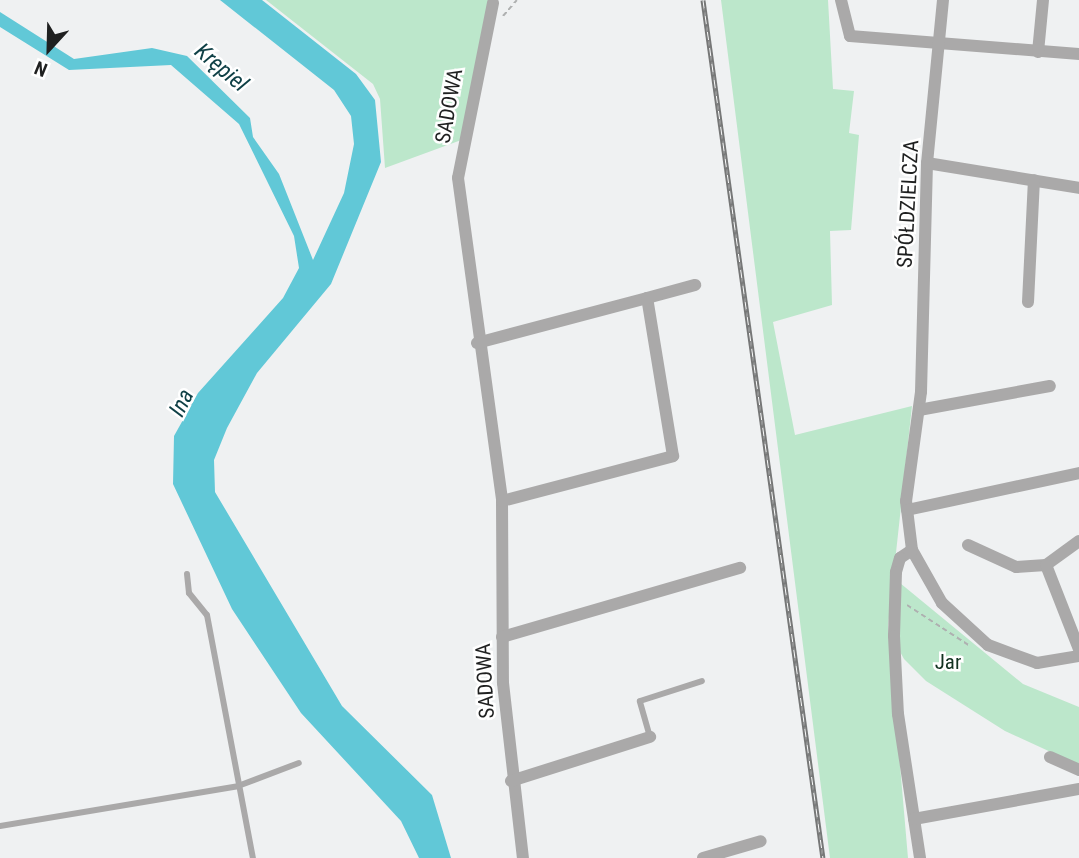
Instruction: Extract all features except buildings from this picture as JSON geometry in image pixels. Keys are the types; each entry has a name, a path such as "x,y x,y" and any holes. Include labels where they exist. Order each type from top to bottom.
{"street":[{"path":"841,0 850,36 1079,54"},
{"name":"SPÓŁDZIELCZA","path":"912,550 907,510 919,410 927,163 943,0"},
{"path":"1038,52 1043,0"},
{"name":"SADOWA","path":"492,3 459,163 477,342 502,501 502,637 511,782 523,858"},
{"path":"927,163 1079,188"},
{"path":"1028,302 1034,180"},
{"path":"477,342 695,285"},
{"path":"502,501 673,456 647,298"},
{"path":"919,410 1050,386"},
{"path":"907,510 1079,473"},
{"path":"968,545 997,563 1046,565 1079,541"},
{"path":"920,858 898,714 898,562 912,550 942,603 988,645 1037,663 1079,656"},
{"path":"1046,565 1079,649"},
{"path":"502,637 740,568"},
{"path":"511,782 650,737"},
{"path":"1050,757 1079,770"},
{"path":"914,819 1079,789"},
{"path":"703,858 761,841"}],"lane":[{"path":"187,574 189,593 207,615 253,858"},
{"path":"650,737 640,701 702,681"},
{"path":"0,826 238,786 299,763"}],"path":[{"path":"896,604 908,606 967,646 988,645"}],"green space":[{"path":"266,0 489,0 464,139 385,168 380,99 373,84"},
{"path":"721,0 828,0 833,89 854,91 849,133 859,135 851,230 830,231 832,305 773,322 795,435 912,406 888,626 908,858 830,858"},
{"name":"Jar","path":"900,583 1023,684 1079,707 1079,765 1005,731 926,681 904,659 898,648"}],"water":[{"path":"220,0 262,0 356,74 375,100 381,162 331,284 257,373 227,428 214,460 215,492 342,706 432,795 451,858 419,858 401,821 301,713 232,609 173,484 174,436 198,393 283,298 299,268 294,236 239,124 171,65 69,70 0,27 0,12 74,59 152,48 187,56 250,118 253,137 279,174 313,260 344,193 354,144 351,116 334,90"}],"railway":[{"path":"703,0 823,858"}],"water label":[{"name":"Krępiel","path":"221,68"},
{"name":"Ina","path":"182,403"}]}
